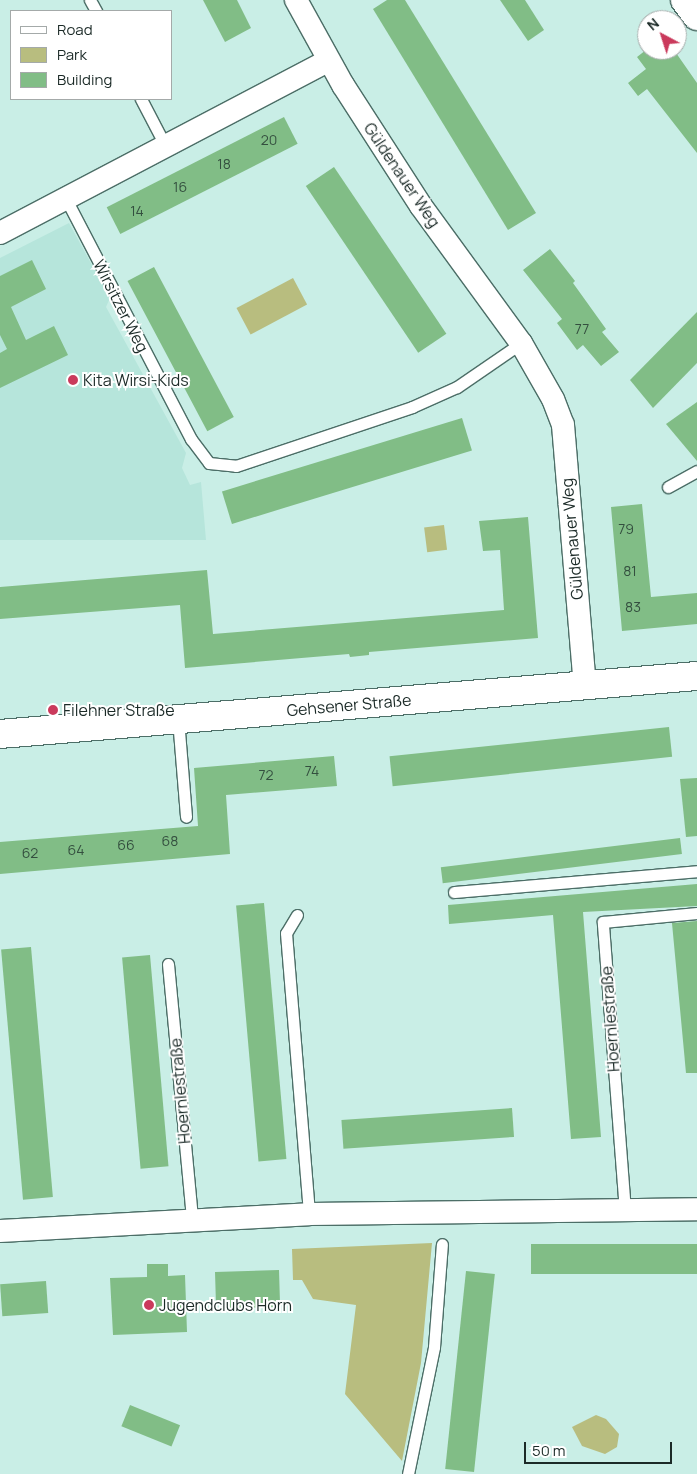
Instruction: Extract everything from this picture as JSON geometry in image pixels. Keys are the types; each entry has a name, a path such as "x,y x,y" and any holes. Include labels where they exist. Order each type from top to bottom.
{"main road":[{"path":"685,0 697,16"},
{"name":"Gehsener Straße","path":"0,734 697,676"}],"street":[{"name":"Güldenauer Weg","path":"296,0 328,61 421,206 522,343 549,391 563,425 585,685"},
{"path":"0,233 328,61"},
{"path":"0,1232 192,1218 309,1214 697,1209"}],"lane":[{"path":"143,100 166,146"},
{"name":"Wirsitzer Weg","path":"66,199 190,440 210,463 236,466 412,407 457,387 522,343"},
{"path":"668,487 697,471"},
{"path":"178,720 186,817"},
{"path":"454,892 697,871"},
{"name":"Hoernlestraße","path":"625,1210 603,922 697,913"},
{"path":"297,915 286,933 309,1214"},
{"name":"Hoernlestraße","path":"168,964 192,1218"},
{"path":"408,1474 434,1347 442,1244"}],"shaded area":[{"name":"Kita Wirsi-Kids","path":"69,223 110,298 106,307 186,453 182,468 190,485 201,482 206,540 0,540 0,258"}],"green space":[{"path":"293,278 307,304 251,335 236,308"},
{"path":"444,525 447,550 427,552 424,527"},
{"path":"432,1243 421,1363 402,1461 345,1394 356,1305 313,1299 302,1280 293,1280 292,1249"},
{"path":"596,1415 606,1419 619,1434 617,1447 605,1454 582,1446 572,1427"}],"building":[{"path":"203,0 237,0 251,28 225,42"},
{"path":"387,0 405,0 536,213 508,230 373,9"},
{"path":"500,0 525,0 544,30 528,41"},
{"path":"639,60 681,60 697,83 697,153 647,89 638,96 628,83 646,69"},
{"path":"284,117 298,144 120,234 107,207"},
{"path":"334,167 446,334 418,353 306,186"},
{"path":"550,249 575,281 573,283 606,329 602,332 619,352 601,366 583,345 577,350 557,323 562,319 523,270"},
{"path":"32,260 46,289 11,307 26,340 54,326 68,355 0,388 0,353 7,349 0,335 0,276"},
{"path":"154,267 234,417 207,431 128,281"},
{"path":"697,312 697,363 653,408 630,380"},
{"path":"697,402 697,461 666,424"},
{"path":"462,418 472,451 232,524 222,491"},
{"path":"642,504 651,597 697,593 697,624 622,631 611,507"},
{"path":"528,517 538,638 369,652 369,655 350,657 349,654 185,668 180,605 0,619 0,587 207,570 213,634 504,610 500,550 483,551 479,521"},
{"path":"669,727 672,757 393,786 390,756"},
{"path":"334,756 337,786 226,795 230,854 0,874 0,842 198,826 194,768"},
{"path":"697,778 697,836 686,837 680,779"},
{"path":"680,838 682,854 443,883 441,867"},
{"path":"697,884 697,906 583,912 601,1137 571,1139 553,915 449,924 448,905"},
{"path":"264,903 286,1159 259,1161 236,905"},
{"path":"697,921 697,1073 686,1073 672,923"},
{"path":"31,947 53,1197 23,1200 1,950"},
{"path":"150,955 168,1166 141,1169 122,957"},
{"path":"512,1108 514,1137 343,1149 341,1120"},
{"path":"531,1244 697,1244 697,1274 531,1274"},
{"name":"Jugendclubs Horn","path":"147,1264 168,1264 168,1276 185,1275 187,1332 113,1335 110,1278 147,1277"},
{"path":"279,1270 280,1303 273,1303 273,1307 224,1309 224,1305 216,1305 215,1272"},
{"path":"466,1271 495,1274 474,1472 445,1469"},
{"path":"46,1281 48,1313 2,1316 0,1284"},
{"path":"130,1405 180,1425 171,1447 121,1426"}],"place":[{"name":"Kita Wirsi-Kids","path":"73,380"},
{"name":"Filehner Straße","path":"53,710"},
{"name":"Jugendclubs Horn","path":"149,1305"}]}
